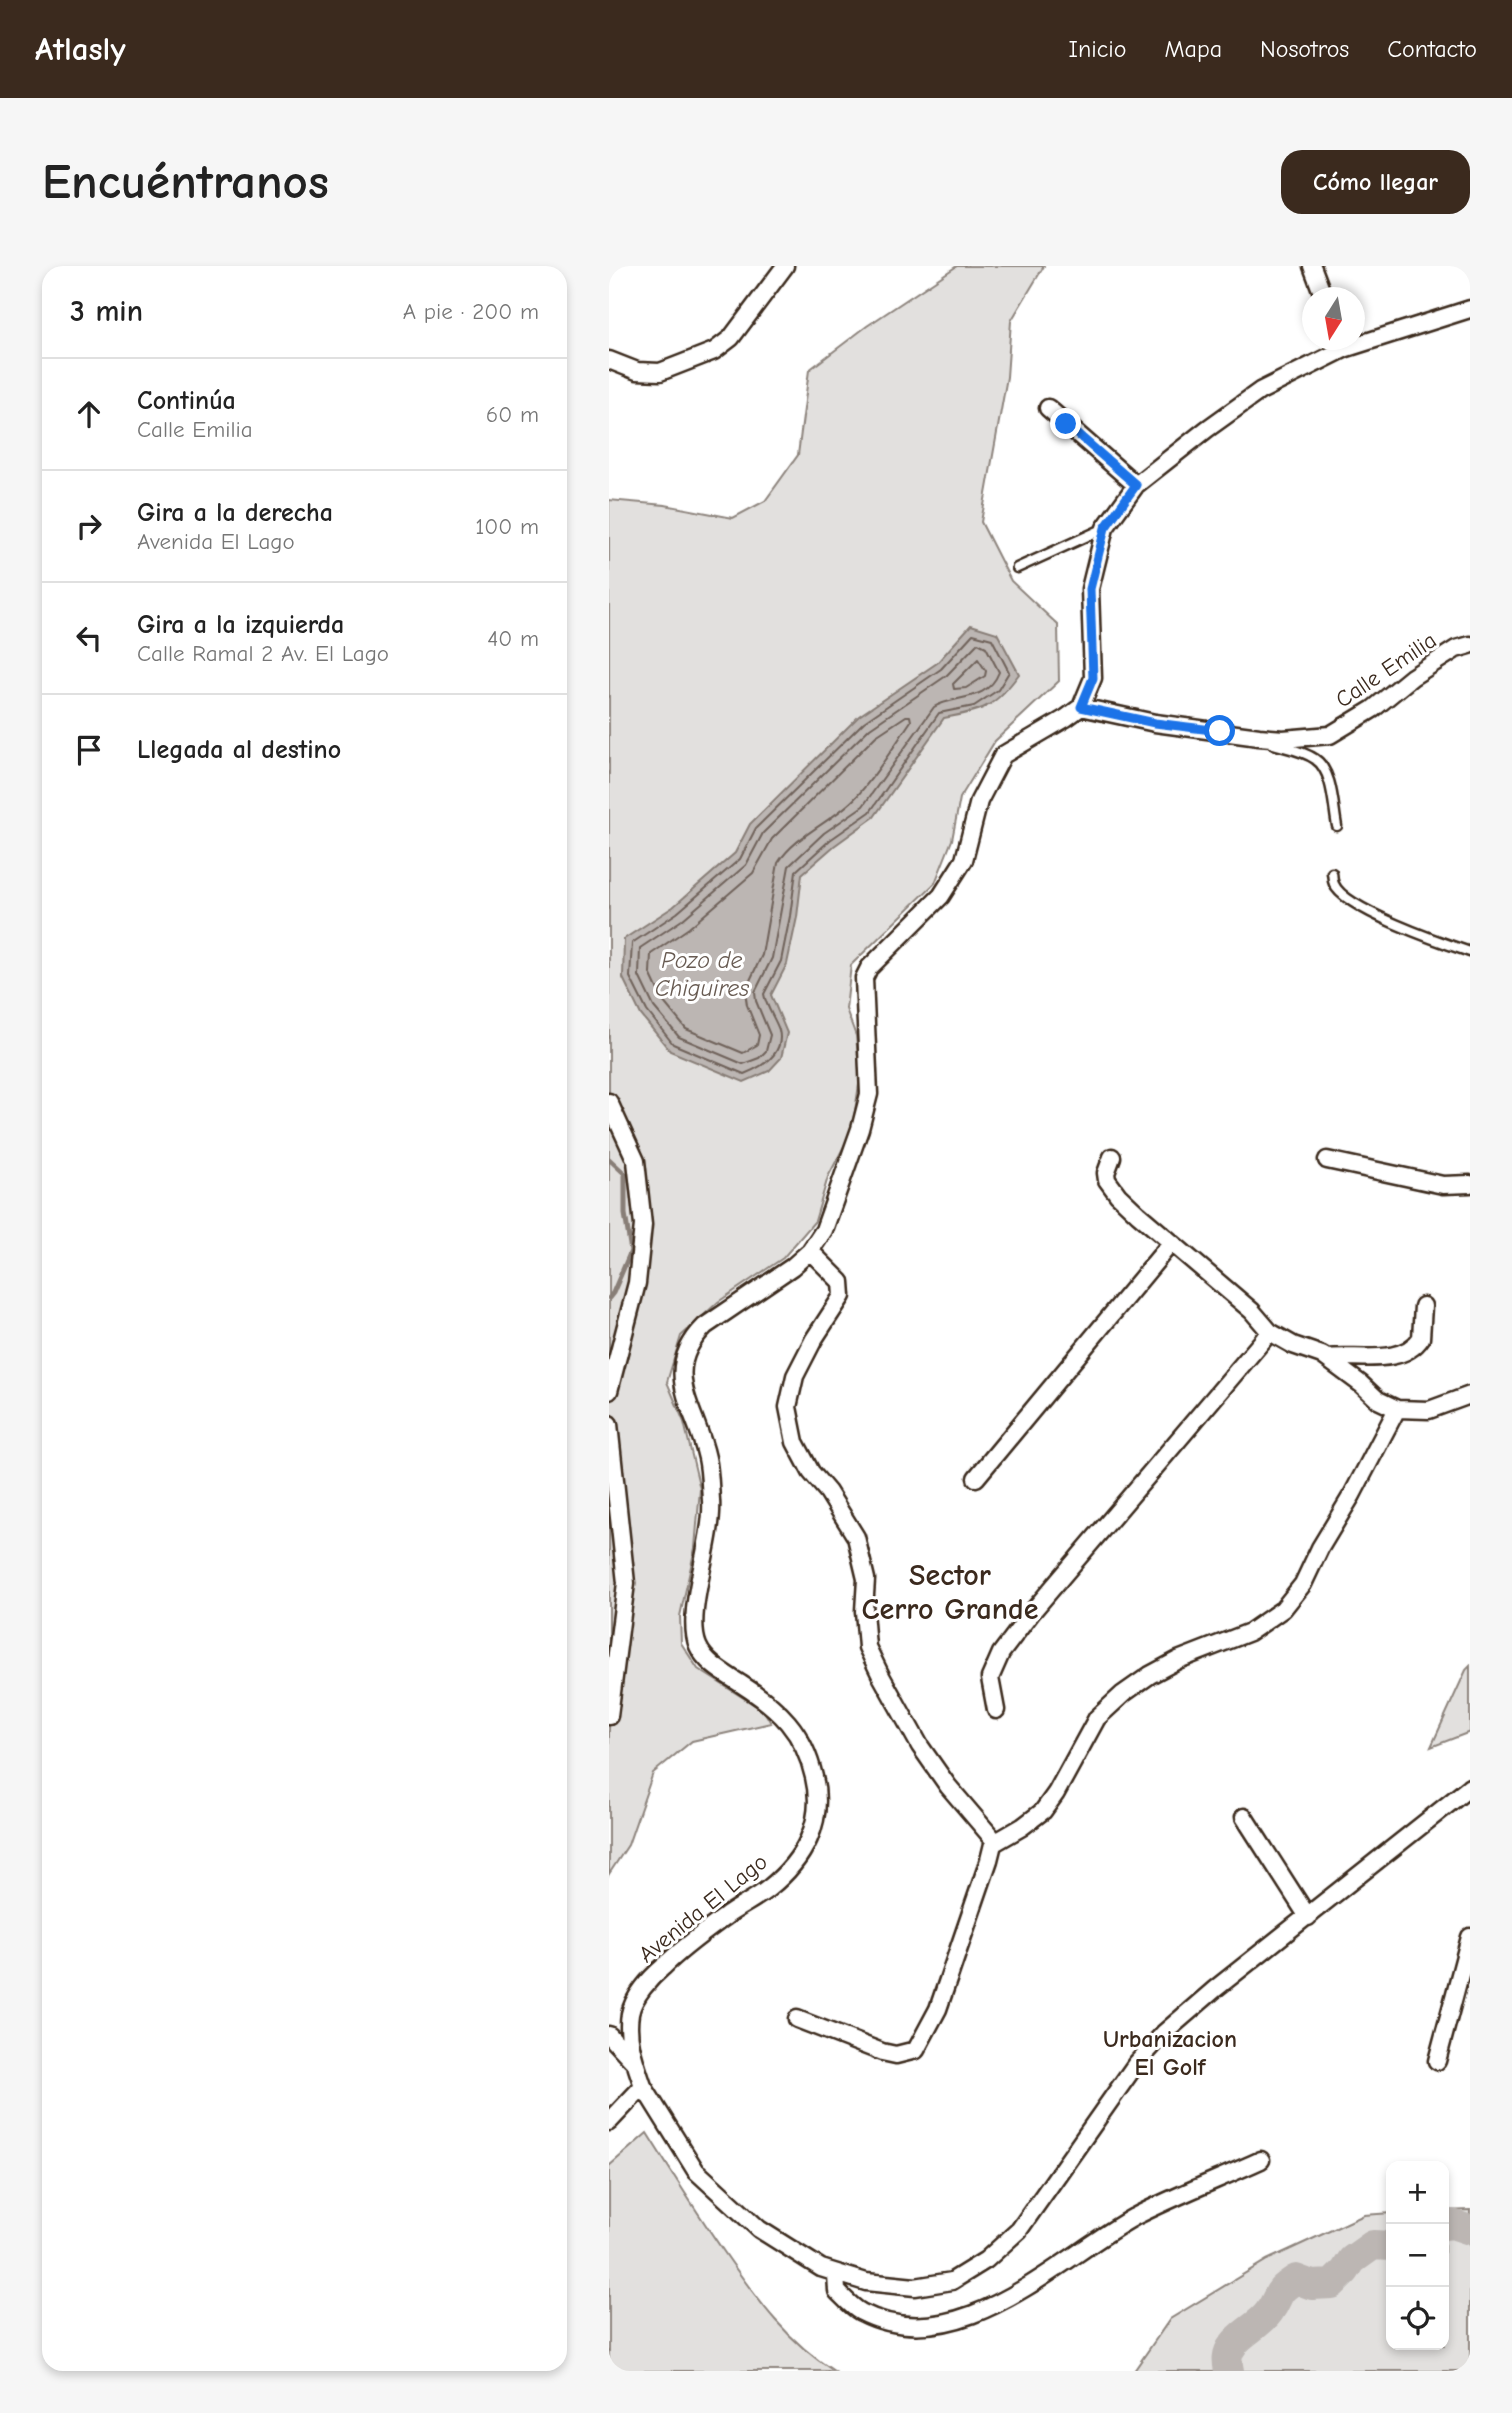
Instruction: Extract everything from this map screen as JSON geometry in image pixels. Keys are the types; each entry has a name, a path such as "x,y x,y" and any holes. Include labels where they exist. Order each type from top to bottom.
{"street":[{"path":"609,360 637,371 660,372 714,351 731,338 785,266"},
{"path":"1312,266 1320,287"},
{"path":"1365,338 1470,309"},
{"path":"1081,707 1093,678 1090,589 1105,528 1136,485 1207,429 1260,391 1332,350"},
{"path":"1048,408 1136,485"},
{"name":"Calle Emilia","path":"1081,707 1155,723 1259,737 1283,739 1330,735 1373,709 1412,677 1457,649 1470,645"},
{"name":"Avenida El Lago","path":"1081,707 1003,755 979,801 964,860 941,896 869,968 864,978 869,1094 860,1129 824,1230 810,1251 792,1267 705,1326 694,1337 682,1361 682,1385 707,1458 711,1508 692,1628 699,1649 717,1669 744,1686 792,1725 806,1751 815,1778 817,1806 813,1834 797,1861 769,1888 681,1949 649,1979 630,2011 629,2042 643,2086 696,2171 759,2229 821,2268 866,2282 915,2287 952,2281 986,2260 1019,2230 1136,2064 1164,2033 1215,1989 1470,1787"},
{"path":"609,1102 636,1161 643,1225 637,1283 609,1391"},
{"path":"1112,1157 1105,1173 1107,1180 1137,1214 1252,1311 1270,1332 1293,1345 1327,1358 1378,1400 1398,1409 1429,1410 1470,1395"},
{"path":"1327,1160 1443,1185 1470,1184"},
{"path":"976,1478 1171,1243"},
{"path":"810,1251 841,1282 842,1296 814,1339 795,1376 788,1407 795,1443 811,1472 828,1492 856,1537 866,1579 864,1611 867,1647 881,1676 920,1746 948,1786 996,1842 1043,1811 1056,1793 1097,1718 1123,1694 1178,1660 1250,1632 1283,1609 1303,1584 1320,1548 1398,1409"},
{"path":"1327,1358 1393,1355 1409,1350 1421,1338 1423,1306"},
{"path":"996,1710 990,1678 1001,1653 1032,1612 1270,1332"},
{"path":"609,1424 626,1583 609,1716"},
{"path":"1244,1817 1308,1917"},
{"path":"797,2020 882,2052 896,2055 916,2050 938,2009 994,1840"},
{"path":"1437,2061 1470,1937"},
{"path":"609,2035 636,2065"},
{"path":"609,2122 643,2086"},
{"path":"835,2273 837,2291 859,2311 898,2325 927,2325 956,2320 980,2312 1012,2295 1135,2217 1261,2160"}],"lane":[{"path":"1017,568 1105,528"},
{"path":"1259,737 1314,758 1322,766 1328,779 1337,826"},
{"path":"1332,873 1334,885 1343,895 1419,934 1470,952"}],"shaded area":[{"path":"957,266 1044,266 1011,321 1007,377 981,522 1011,581 1058,625 1059,681 995,741 960,798 952,840 935,883 851,965 846,1009 856,1036 860,1078 852,1131 828,1177 815,1221 783,1258 718,1302 681,1336 667,1382 684,1422 700,1489 695,1548 680,1616 681,1643 698,1669 764,1711 771,1723 692,1741 653,1773 628,1845 609,1874 609,500 665,505 733,518 765,501 798,455 809,370 867,326"},
{"path":"1470,1666 1470,1732 1431,1747 1466,1670"},
{"path":"647,2133 708,2228 763,2306 802,2347 834,2371 609,2371 609,2166"},
{"path":"1470,2210 1470,2371 1134,2371 1170,2319 1267,2260 1364,2215 1386,2213 1386,2350 1449,2350 1449,2211"}],"water":[{"name":"Pozo de Chiguires","path":"971,625 997,633 1019,674 1003,694 987,706 944,718 874,817 802,874 797,917 787,964 771,995 787,1033 781,1058 769,1071 744,1082 670,1051 641,1015 623,978 624,939 673,907 735,853 750,824 859,716 937,663"}],"waterway":[{"path":"609,1159 625,1174 625,1214 631,1251 609,1298"},
{"path":"1449,2224 1470,2230"},
{"path":"1229,2371 1228,2358 1231,2348 1265,2317 1281,2291 1289,2284 1296,2279 1312,2285 1332,2284 1352,2260 1373,2245 1386,2246"}],"district":[{"name":"Sector Cerro Grande","path":"950,1592"},
{"name":"Urbanizacion El Golf","path":"1170,2053"}],"route":[{"path":"1066,424 1136,485 1105,528 1092,576 1090,589 1093,678 1081,707 1155,723 1220,731"}]}
